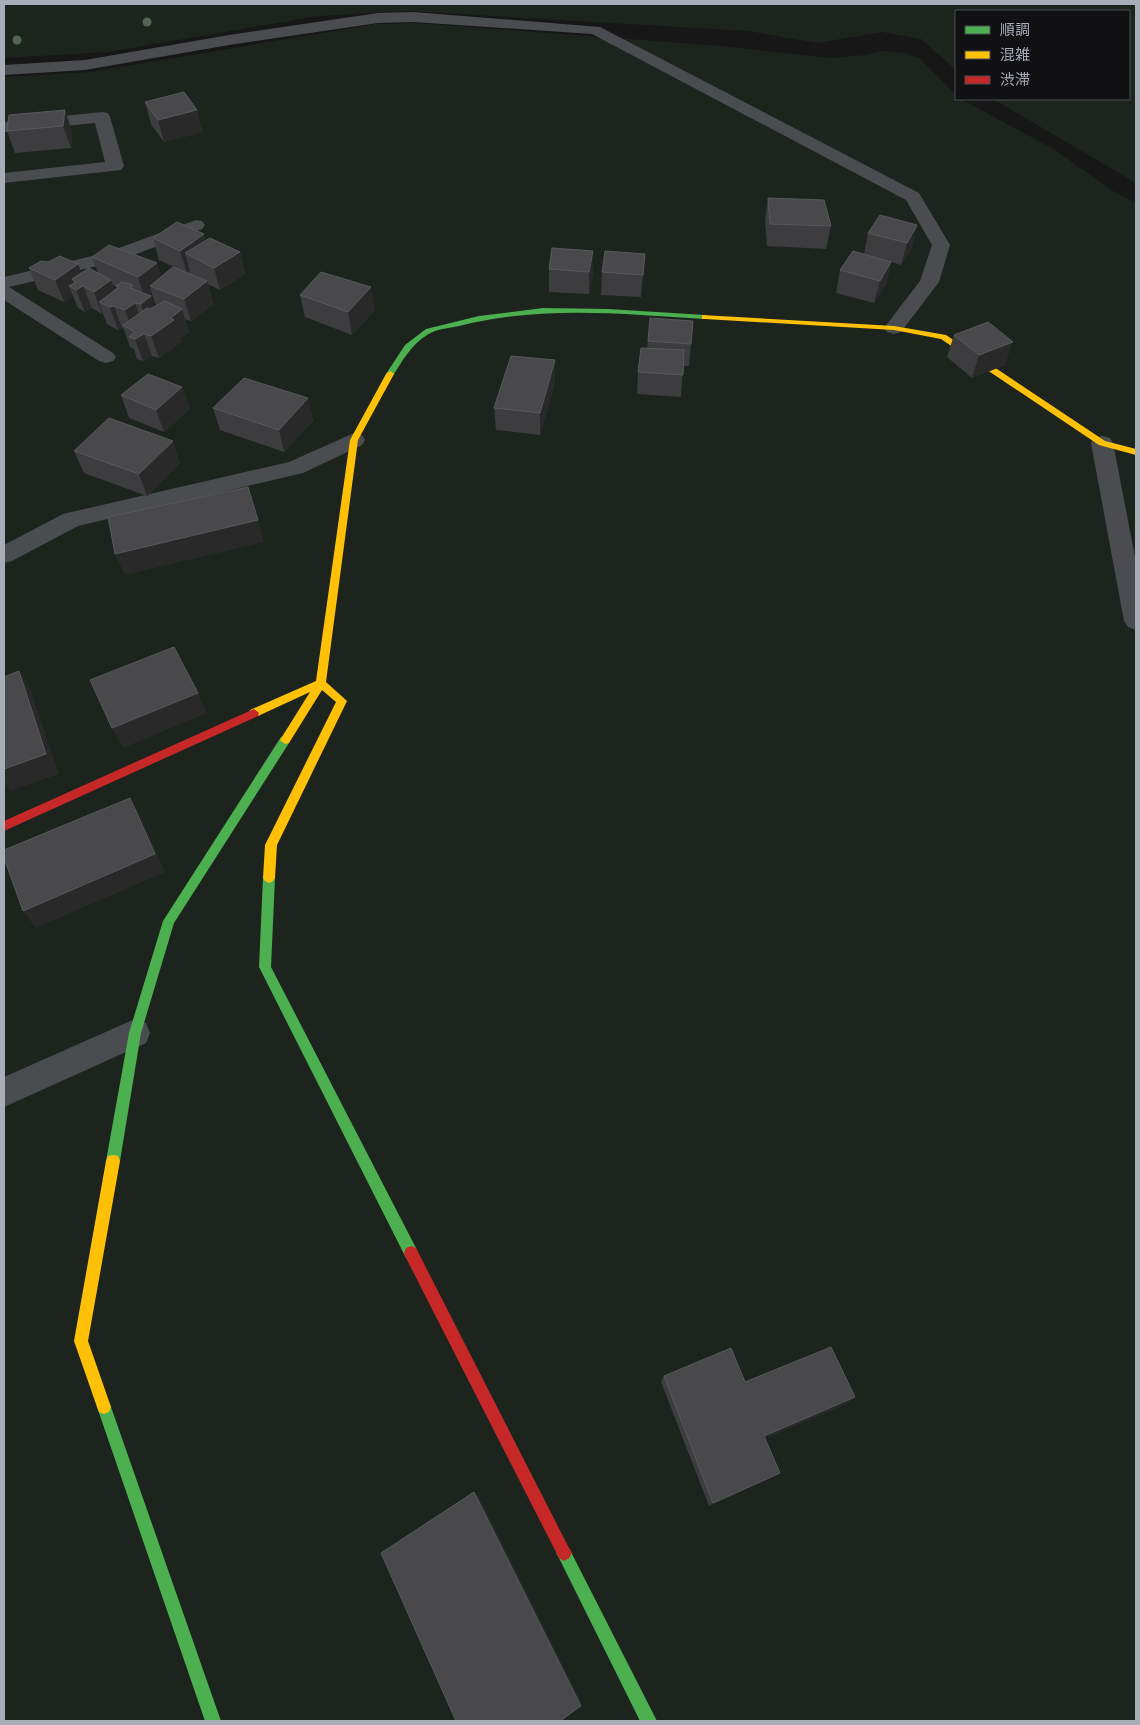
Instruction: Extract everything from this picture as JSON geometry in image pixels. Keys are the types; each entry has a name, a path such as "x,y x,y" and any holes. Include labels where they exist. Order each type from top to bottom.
{"street":[{"path":"4,70 85,65 229,40 378,18 413,17 595,30 914,197 941,245 929,282 894,328"},
{"path":"4,127 102,117 115,166 4,178"},
{"path":"4,283 111,257 196,225"},
{"path":"4,292 106,357"},
{"path":"213,1721 81,1341 135,1033 169,921 321,683 354,440 401,354 424,333 464,321 529,311 580,311 894,328 943,337 1102,444 1136,452"},
{"path":"4,555 71,520 295,468 354,440"},
{"path":"1102,444 1136,621"},
{"path":"4,826 321,683"},
{"path":"321,683 342,701 270,845 265,967 649,1721"},
{"path":"4,1092 135,1033"}],"shaded area":[{"path":"4,4 1136,4 1136,183 995,100 1130,100 1130,10 955,10 955,69 921,39 882,32 817,43 748,31 408,11 318,16 108,52 4,58"},
{"path":"417,23 721,46 830,58 866,55 883,51 906,53 920,59 955,94 955,100 963,100 1055,150 1113,191 1136,203 1136,1721 4,1721 4,77 90,72 376,24"}],"building":[{"path":"184,92 197,110 158,120 145,102"},
{"path":"65,110 63,126 7,131 9,115"},
{"path":"768,198 824,200 831,226 770,224"},
{"path":"880,215 917,225 907,243 868,233"},
{"path":"177,222 204,234 180,251 153,238"},
{"path":"210,238 240,252 214,268 185,253"},
{"path":"109,245 157,263 138,277 92,257"},
{"path":"552,248 593,251 589,272 549,269"},
{"path":"605,251 645,254 643,275 602,272"},
{"path":"853,251 891,262 880,281 840,270"},
{"path":"60,256 78,264 55,280 29,268 41,261 48,262"},
{"path":"173,267 207,281 184,299 150,286"},
{"path":"89,268 111,280 94,292 83,286 76,290 69,286 76,282 72,279"},
{"path":"321,272 371,287 348,312 300,295"},
{"path":"122,282 133,285 130,288 151,296 141,304 135,303 125,310 114,306 110,307 99,302 119,287 116,286"},
{"path":"165,301 182,309 171,318 174,320 151,336 144,334 135,339 129,337 135,332 123,325 147,308 150,309"},
{"path":"650,318 693,321 691,344 648,341"},
{"path":"988,322 1013,342 979,355 954,335"},
{"path":"641,348 684,350 683,375 638,372"},
{"path":"511,356 555,360 540,413 494,408"},
{"path":"148,374 182,387 156,410 121,395"},
{"path":"244,378 308,398 279,430 213,408"},
{"path":"109,418 173,441 139,474 74,451"},
{"path":"248,487 258,520 115,554 108,517"},
{"path":"174,647 198,693 112,728 90,680"},
{"path":"19,671 46,754 4,769 4,677"},
{"path":"130,798 155,854 23,911 4,858 4,850"},
{"path":"831,1347 855,1397 764,1436 780,1473 713,1503 664,1376 731,1348 745,1382"},
{"path":"474,1492 581,1706 560,1721 456,1721 381,1553"}],"traffic: fast":[{"path":"390,374 404,352 423,334 435,329 479,318 511,313 575,310 705,317"},
{"path":"113,1161 135,1033 169,921 285,740"},
{"path":"269,878 265,967 411,1253"},
{"path":"104,1407 213,1721"},
{"path":"564,1553 649,1721"}],"traffic: slow":[{"path":"705,317 894,328 943,337 1102,443 1136,452"},
{"path":"285,740 321,683 354,440 390,374"},
{"path":"254,713 321,683 342,701 271,845 269,878"},
{"path":"104,1407 81,1341 113,1161"}],"traffic: jam":[{"path":"4,826 254,713"},
{"path":"411,1253 564,1553"}]}
